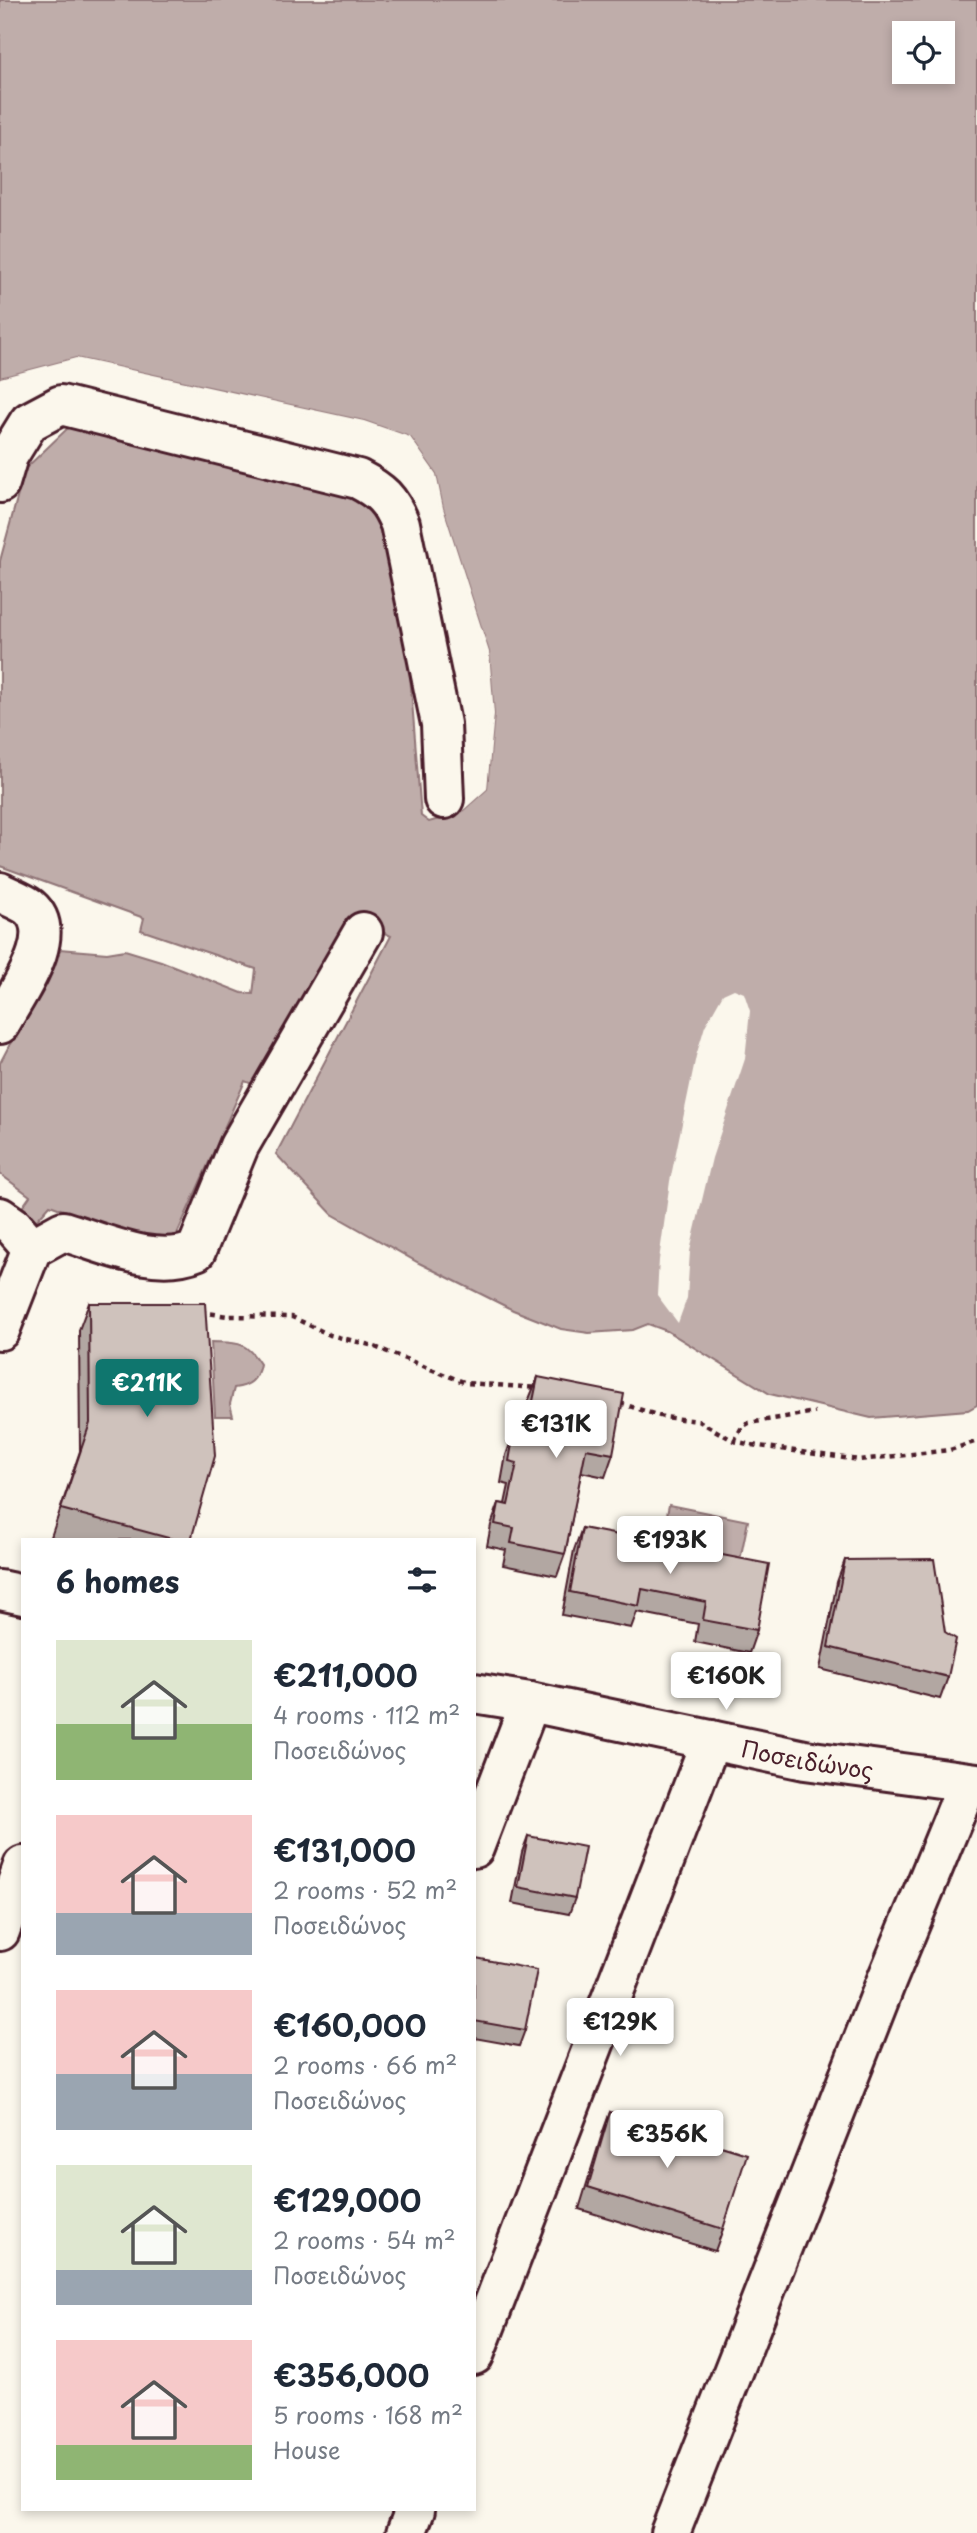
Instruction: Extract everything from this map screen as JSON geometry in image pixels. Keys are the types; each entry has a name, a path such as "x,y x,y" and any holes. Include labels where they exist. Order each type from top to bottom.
{"street":[{"path":"0,483 8,456 29,422 61,405 358,479 378,489 392,505 400,524 441,724 444,799"},
{"path":"0,892 30,908 42,929 40,951 0,1024"},
{"path":"0,1330 32,1248 62,1231 140,1254 182,1257 196,1251 239,1146 363,932"},
{"path":"0,1217 13,1226 32,1248"},
{"path":"0,1590 21,1595"},
{"name":"Ποσειδώνος","path":"476,1693 530,1702 805,1760 972,1783"},
{"path":"476,1843 530,1702"},
{"path":"476,2350 711,1740"},
{"path":"670,2533 886,1982 972,1783"},
{"path":"0,1931 21,1872"},
{"path":"406,2533 415,2511"}],"path":[{"path":"195,1312 228,1316 292,1317 330,1335 370,1345 466,1383 549,1389"},
{"path":"617,1402 663,1417 699,1421 734,1441 859,1460 950,1450 977,1441"},
{"path":"734,1441 742,1427 749,1423 815,1412"}],"shaded area":[{"path":"0,0 977,0 977,1405 968,1410 871,1418 770,1394 667,1331 648,1324 633,1330 589,1333 561,1329 513,1310 419,1263 332,1214 276,1154 391,936 362,922 311,1013 293,1011 264,1089 245,1081 170,1250 50,1205 36,1221 21,1209 30,1196 0,1174 0,1063 60,949 107,953 125,950 242,993 253,994 256,969 141,930 144,918 0,866 0,561 25,469 71,425 355,495 382,520 406,624 421,816 429,822 460,813 487,789 494,714 489,652 443,508 436,474 410,437 364,421 76,358 0,378"},
{"path":"211,1342 240,1344 250,1351 260,1364 252,1381 234,1388 230,1404 233,1416 215,1416"},
{"path":"669,1505 748,1521 739,1565 660,1549"}],"pier":[{"path":"76,358 364,421 410,437 436,474 443,508 489,652 494,714 487,789 460,813 461,807 484,787 490,714 485,652 440,509 433,476 408,440 363,425 76,362 0,381 0,378"},
{"path":"734,989 744,993 750,1011 745,1059 712,1158 690,1251 687,1298 678,1323 657,1295 670,1181 696,1056 705,1026 723,994"}],"building":[{"path":"89,1303 205,1303 215,1456 192,1538 169,1538 61,1509 90,1423"},
{"path":"538,1377 624,1394 613,1454 586,1449 565,1554 511,1543 514,1528 495,1524 499,1503 508,1505 517,1463 509,1461 514,1433 526,1435"},
{"path":"582,1528 769,1564 757,1630 703,1620 706,1602 642,1589 639,1606 570,1592"},
{"path":"934,1559 945,1632 956,1639 948,1677 828,1647 845,1560"},
{"path":"528,1836 585,1847 575,1898 518,1887"},
{"path":"476,1958 537,1970 525,2030 476,2021"},
{"path":"610,2112 747,2154 723,2229 588,2187"}]}
